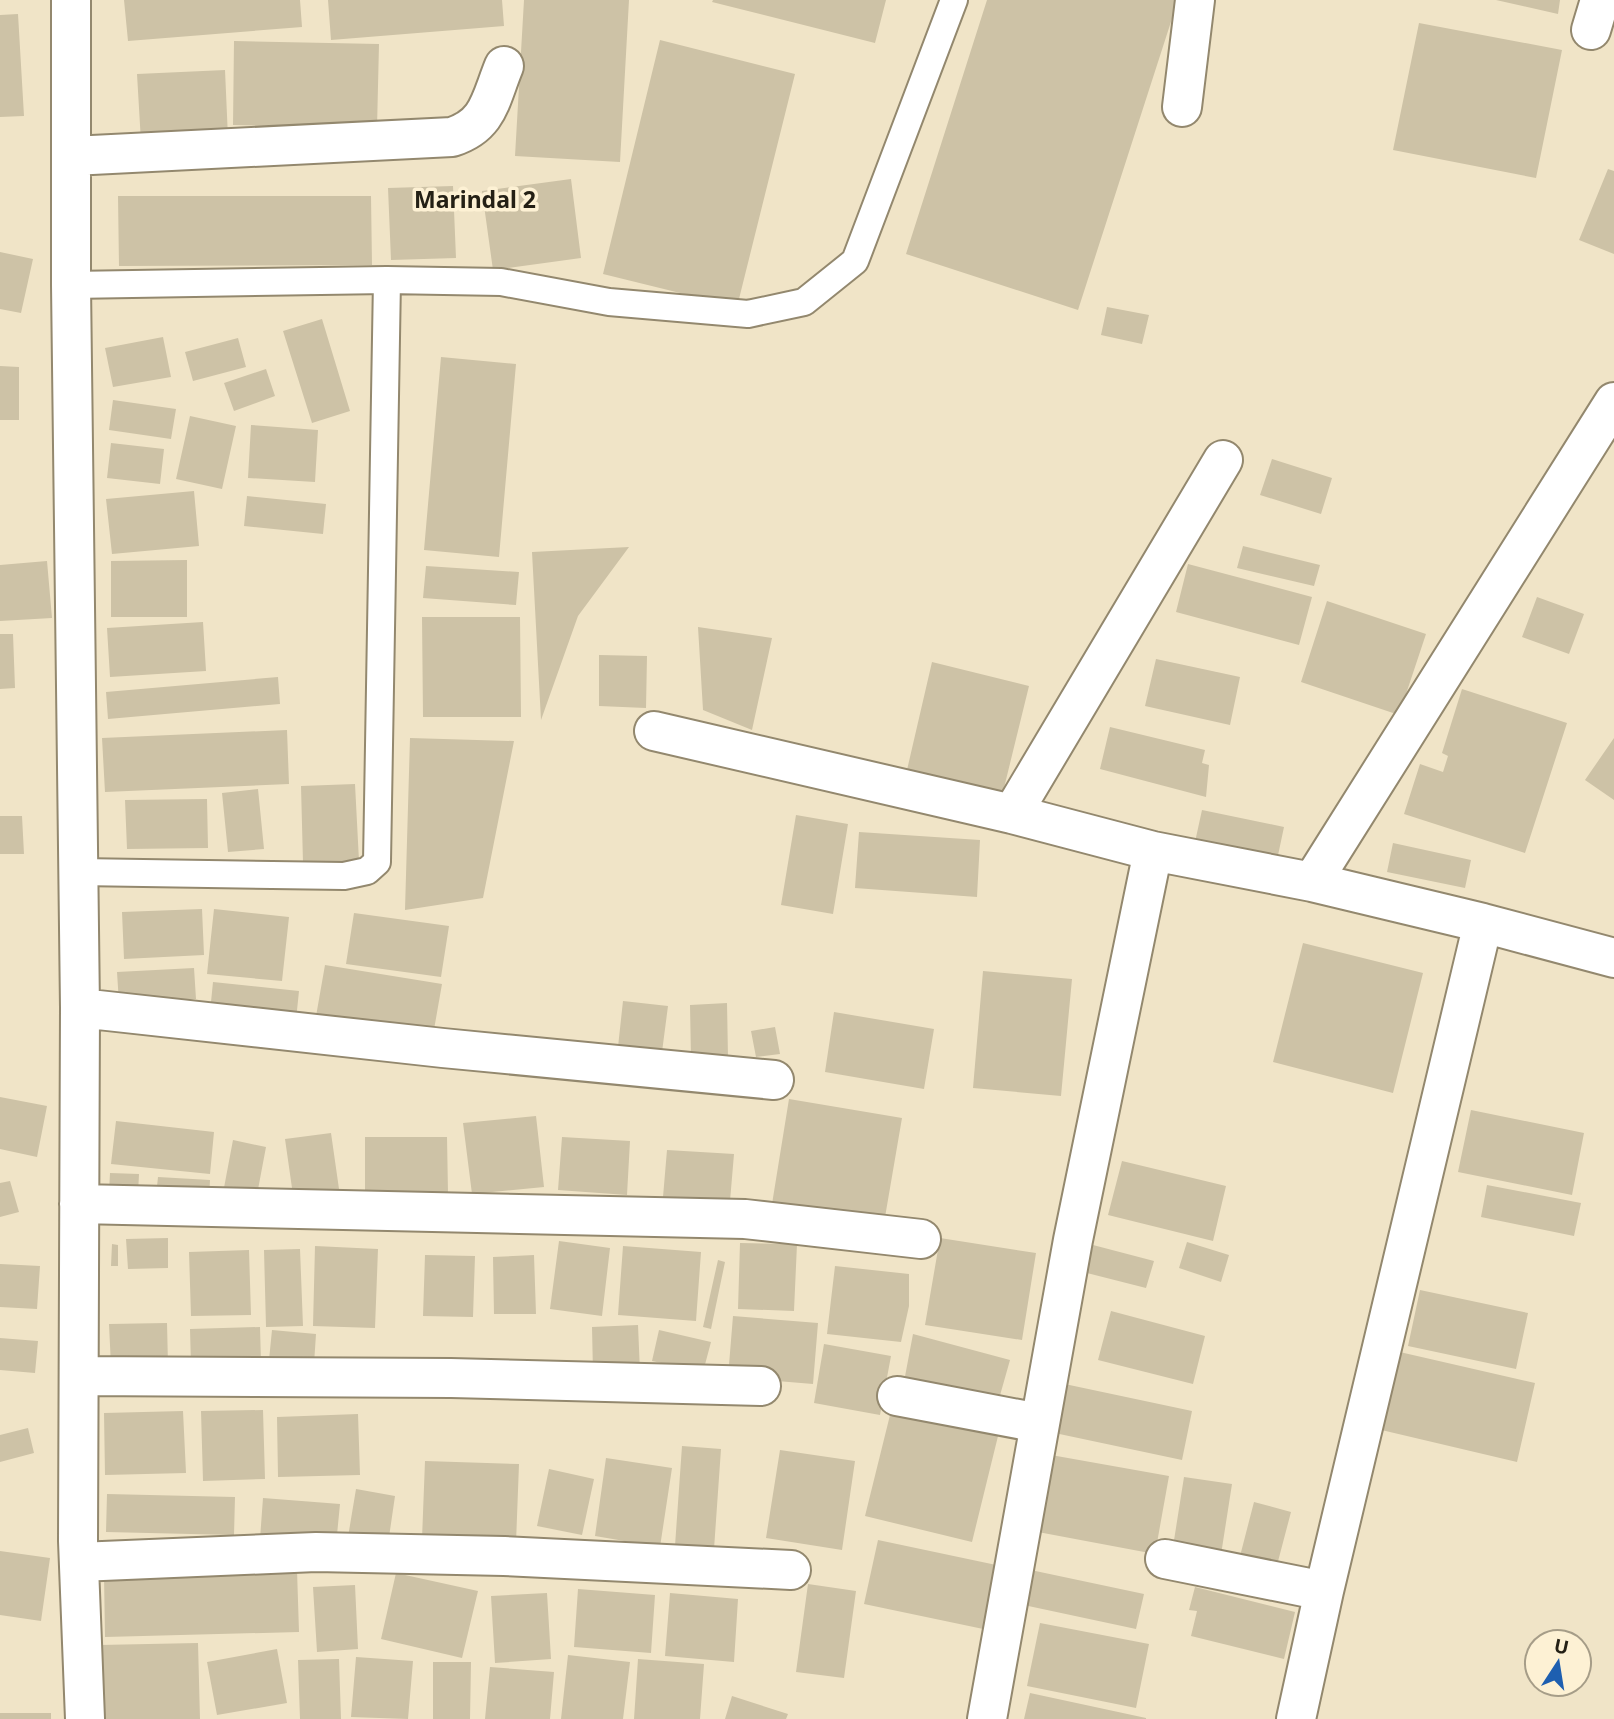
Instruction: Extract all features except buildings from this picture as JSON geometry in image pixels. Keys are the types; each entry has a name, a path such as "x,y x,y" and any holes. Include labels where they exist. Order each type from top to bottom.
{"street":[{"path":"71,0 71,285 80,1008 79,1562 85,1719"},
{"path":"1182,107 1195,0"},
{"path":"72,156 452,137 467,132 482,120 503,66"},
{"path":"1312,883 1614,402"},
{"path":"1012,814 1223,460"},
{"path":"654,732 1012,814 1153,851 1312,883 1483,923 1614,958"},
{"path":"987,1719 1076,1227 1153,851"},
{"path":"1296,1719 1483,923"},
{"path":"80,1008 774,1080"},
{"path":"79,1204 745,1219 921,1239"},
{"path":"79,1377 465,1378 761,1386"},
{"path":"897,1396 1039,1423"},
{"path":"79,1562 316,1552 504,1556 791,1570"},
{"path":"1165,1559 1324,1591"}],"lane":[{"path":"71,285 387,280 501,282 609,302 748,314 804,302 855,261 954,0"},
{"path":"79,872 344,876 367,871 377,862 387,280"}],"district":[{"name":"Marindal 2","path":"475,200"}]}
